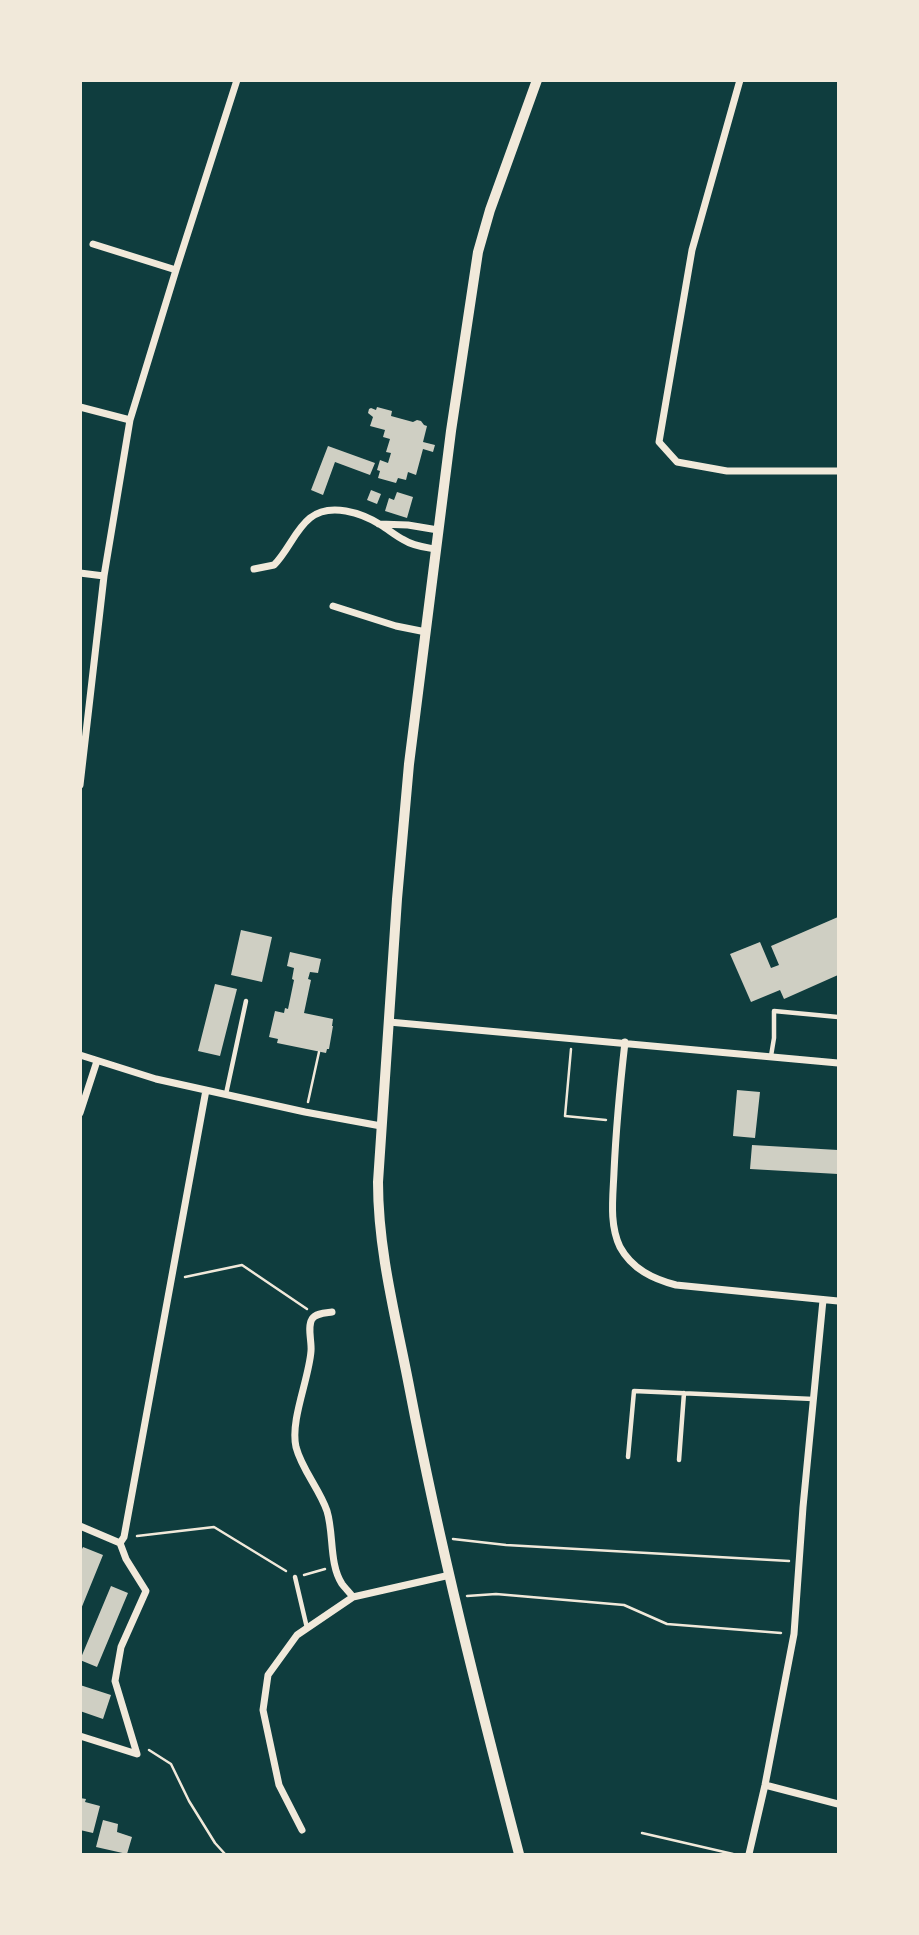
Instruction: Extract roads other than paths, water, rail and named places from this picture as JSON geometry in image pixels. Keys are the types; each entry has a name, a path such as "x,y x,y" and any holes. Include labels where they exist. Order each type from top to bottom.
{"street":[{"path":"80,785 104,576 130,420 237,80"},
{"path":"519,1854 440,1537 391,1299 380,1228 378,1182 409,764 459,376 478,253 490,210 537,80"},
{"path":"740,80 692,250 659,442 677,462 727,471 838,471"},
{"path":"93,244 176,270"},
{"path":"80,407 130,420"},
{"path":"254,569 274,565 309,519 328,510 360,516 379,524 405,541 435,549"},
{"path":"379,524 438,530"},
{"path":"80,573 104,576"},
{"path":"333,606 396,626 426,632"},
{"path":"389,1022 838,1063"},
{"path":"625,1042 616,1121 613,1222 621,1248 639,1269 659,1281 838,1301"},
{"path":"80,1055 156,1079 381,1126"},
{"path":"80,1113 97,1061"},
{"path":"80,1736 137,1754 115,1681 121,1647 146,1591 126,1559 122,1540 206,1090"},
{"path":"748,1854 765,1786 794,1634 823,1300"},
{"path":"332,1312 316,1315 311,1324 311,1353 295,1431 296,1446 301,1461 326,1507 332,1528 335,1567 341,1583 353,1597"},
{"path":"80,1526 122,1540"},
{"path":"302,1830 279,1785 263,1710 268,1675 297,1635 353,1597 450,1575"},
{"path":"765,1786 838,1804"}],"lane":[{"path":"226,1095 246,1001"},
{"path":"771,1056 774,1011 838,1017"},
{"path":"628,1457 634,1391 813,1399"},
{"path":"678,1460 684,1393"},
{"path":"295,1577 307,1629"}]}
